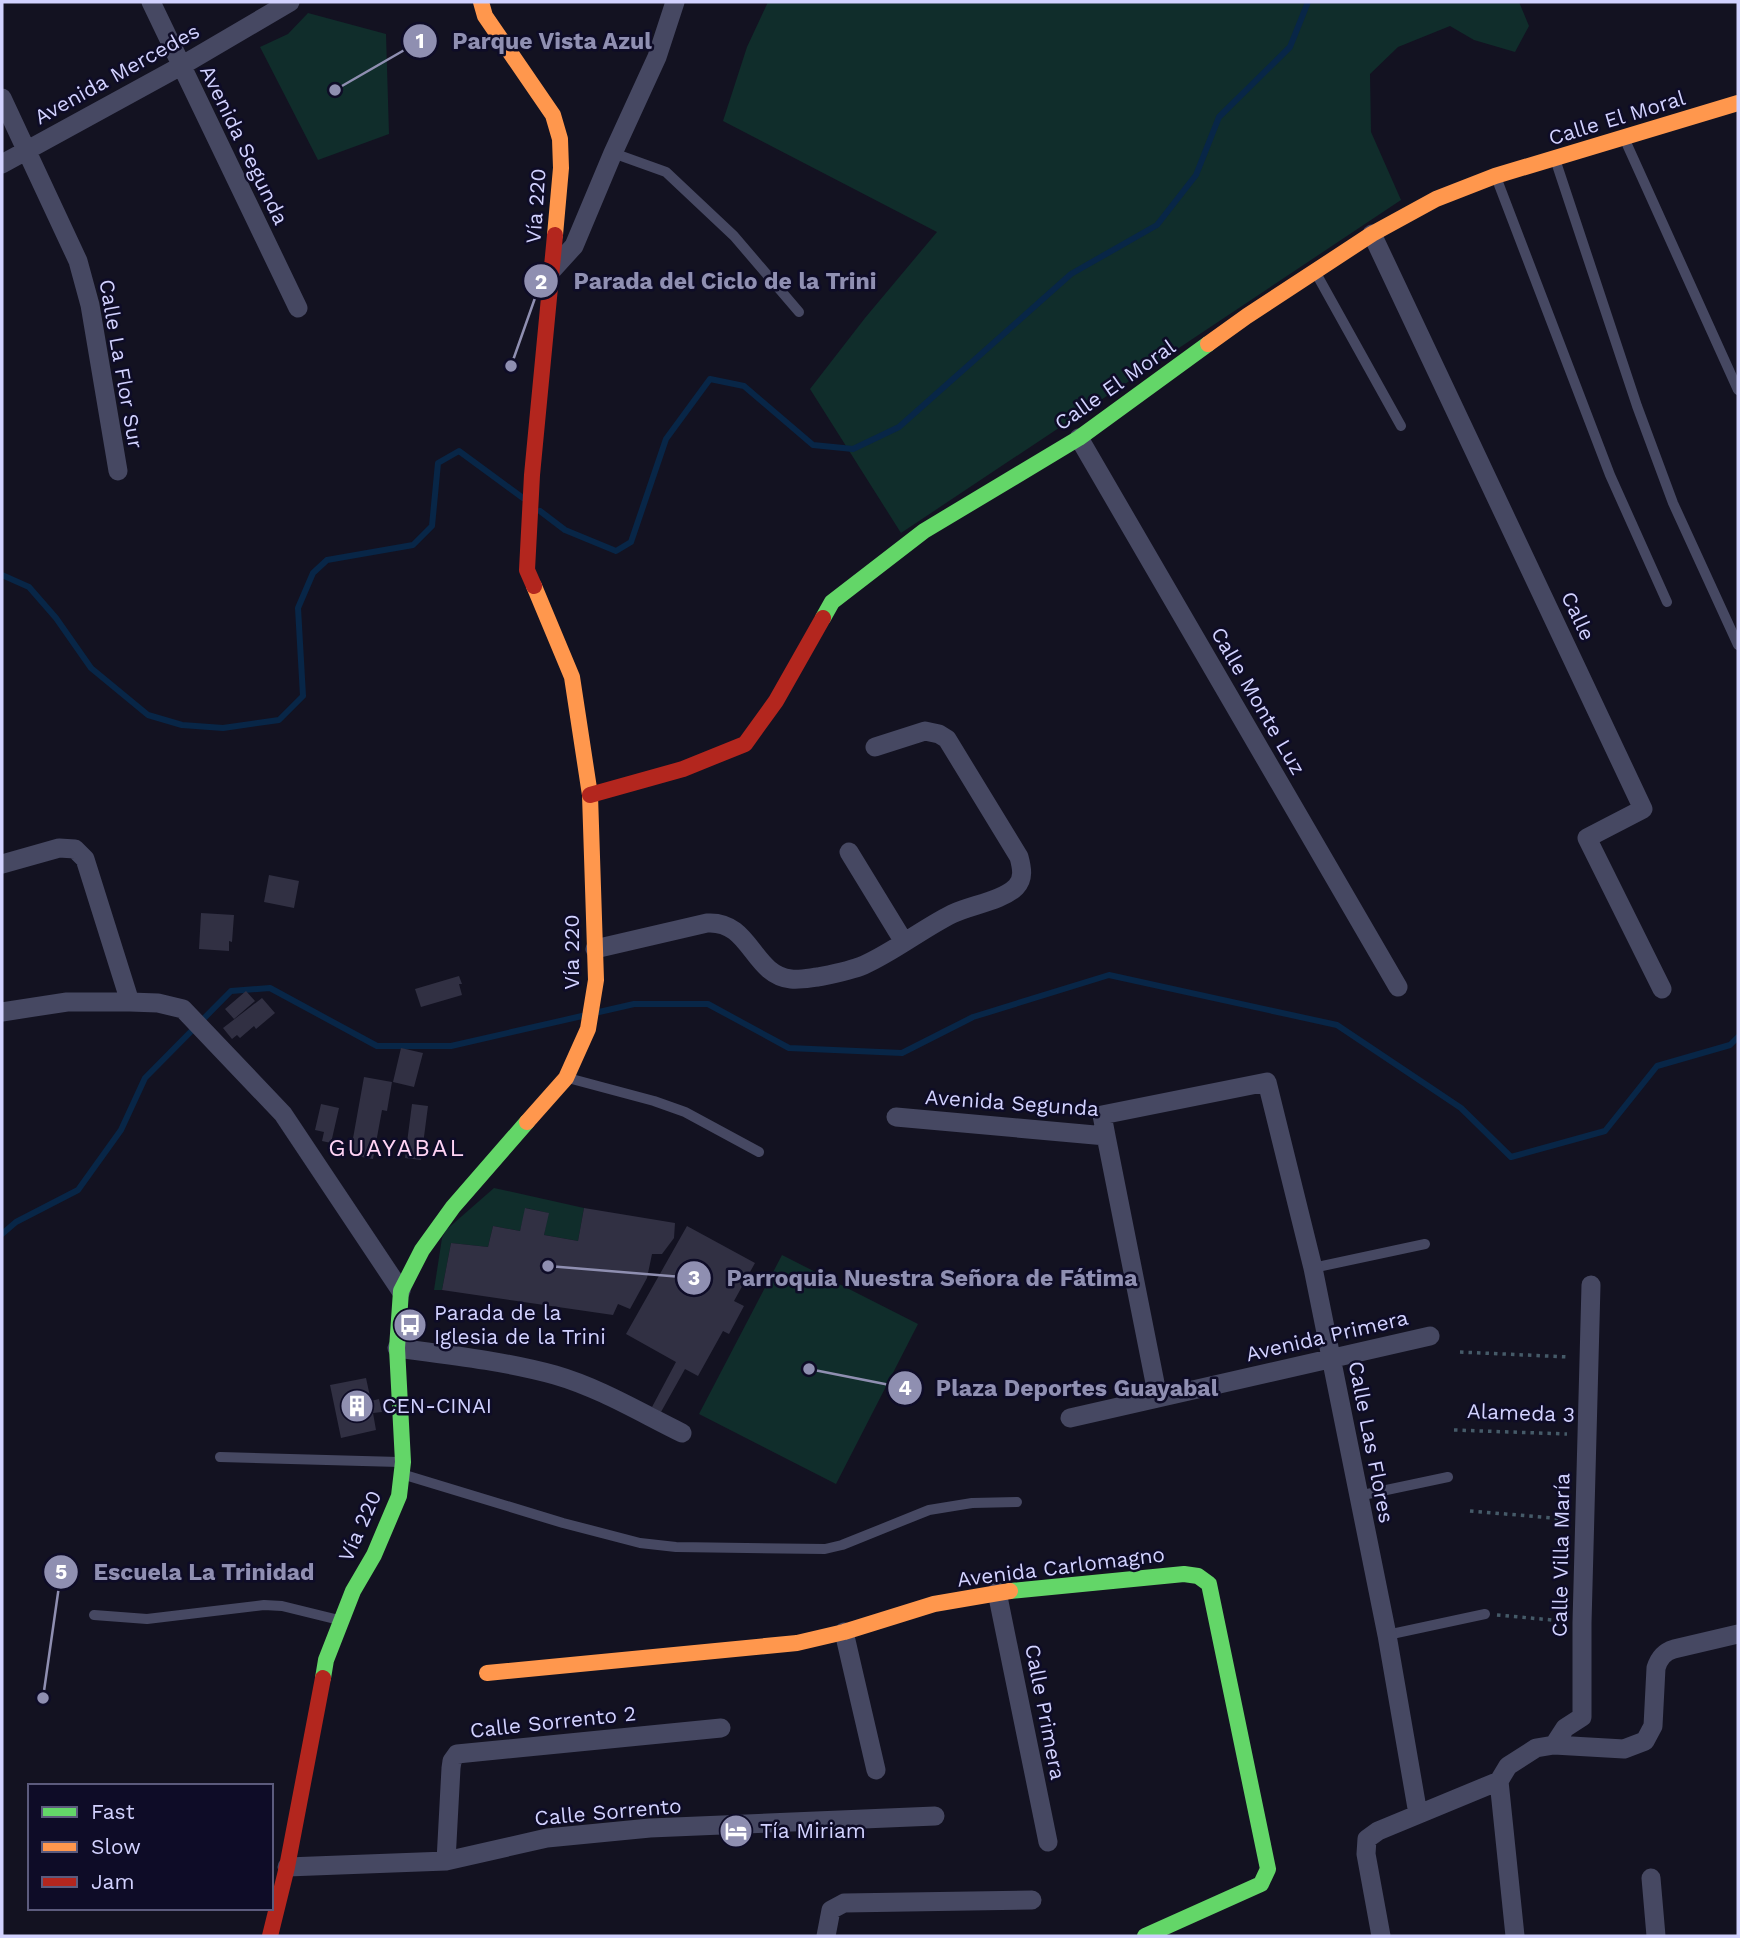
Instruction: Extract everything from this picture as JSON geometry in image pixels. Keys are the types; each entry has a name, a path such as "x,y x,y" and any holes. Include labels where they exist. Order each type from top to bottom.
{"street":[{"name":"Avenida Segunda","path":"151,2 298,308"},
{"name":"Avenida Mercedes","path":"2,164 290,2"},
{"name":"Vía 220","path":"270,1936 287,1867 326,1660 353,1591 373,1555 399,1496 402,1468 397,1348 401,1291 422,1250 453,1207 566,1078 588,1029 596,981 590,795 572,677 527,570 532,475 561,168 560,139 553,115 485,16 481,2"},
{"path":"552,269 574,246 612,153 657,57 674,2"},
{"name":"Calle La Flor Sur","path":"2,98 78,261 90,305 118,471"},
{"name":"Calle El Moral","path":"590,795 682,769 745,744 776,701 832,602 925,531 1079,438 1247,316 1372,234 1436,199 1495,176 1738,103"},
{"name":"Calle","path":"1372,234 1643,809 1587,838 1662,989"},
{"name":"Calle Monte Luz","path":"1079,438 1398,987"},
{"path":"596,949 716,923 729,927 745,940 765,968 776,976 804,979 832,975 863,965 954,913 1010,893 1019,884 1023,871 1019,858 947,739 939,733 925,731 875,747"},
{"path":"2,864 59,848 75,849 86,859 130,1002"},
{"path":"849,852 904,942"},
{"path":"2,1012 67,1002 158,1003 183,1009 283,1114 401,1291"},
{"name":"Avenida Segunda","path":"896,1117 1106,1136 1102,1115 1267,1082"},
{"name":"Calle Las Flores","path":"1267,1082 1313,1268 1332,1359 1387,1635 1418,1814"},
{"path":"1106,1136 1158,1398"},
{"name":"Calle Villa María","path":"1499,1781 1508,1766 1536,1748 1554,1745 1565,1728 1582,1717 1591,1285"},
{"name":"Avenida Primera","path":"1070,1418 1430,1336"},
{"path":"397,1348 490,1361 557,1376 609,1397 682,1433"},
{"name":"Avenida Carlomagno","path":"487,1673 797,1643 844,1633 934,1604 997,1591 1184,1574 1198,1576 1209,1584 1268,1869 1261,1884 1145,1936"},
{"name":"Calle Primera","path":"997,1591 1048,1842"},
{"path":"844,1633 876,1770"},
{"path":"1554,1745 1624,1749 1645,1741 1653,1726 1656,1668 1662,1656 1667,1651 1738,1634"},
{"name":"Calle Sorrento 2","path":"446,1861 451,1768 457,1754 721,1728"},
{"path":"1381,1936 1366,1854 1367,1839 1378,1831 1499,1781 1514,1936"},
{"name":"Calle Sorrento","path":"287,1867 446,1861 547,1838 650,1828 935,1816"},
{"path":"1651,1878 1656,1936"},
{"path":"826,1936 831,1910 844,1903 1032,1900"}],"lane":[{"path":"1624,136 1738,390"},
{"path":"612,153 666,172 734,236 799,312"},
{"path":"1554,159 1673,503 1738,645"},
{"path":"1495,176 1605,462 1667,602"},
{"path":"1315,271 1401,426"},
{"path":"566,1078 685,1112 759,1152"},
{"path":"1313,1268 1425,1244"},
{"path":"220,1457 402,1468 563,1523 640,1543 676,1547 825,1549 842,1545 929,1510 972,1503 1017,1502"},
{"path":"1358,1496 1448,1477"},
{"path":"94,1615 147,1619 264,1605 282,1606 341,1621"},
{"path":"1387,1635 1485,1614"}],"path":[{"path":"1460,1352 1589,1357"},
{"name":"Alameda 3","path":"1454,1430 1587,1435"},
{"path":"1469,1511 1585,1520"},
{"path":"1497,1615 1582,1623"}],"green space":[{"path":"768,2 1519,2 1529,26 1515,52 1474,40 1450,26 1398,47 1370,74 1371,132 1401,200 901,533 810,389 937,232 723,121 747,47"},
{"path":"308,13 386,34 389,134 318,160 260,47 288,34"},
{"path":"494,1188 584,1208 578,1241 544,1235 548,1213 526,1208 520,1231 493,1226 488,1247 451,1243 442,1290 434,1290 442,1238 446,1230"},
{"path":"782,1255 918,1324 836,1484 699,1414"}],"building":[{"path":"269,875 299,881 294,908 264,902"},
{"path":"201,913 234,915 229,951 199,949"},
{"path":"459,976 462,995 421,1007 415,989"},
{"path":"246,991 255,1001 234,1019 225,1009"},
{"path":"262,998 275,1013 256,1029 254,1026 240,1038 237,1035 232,1039 223,1028"},
{"path":"401,1048 423,1053 414,1087 393,1082"},
{"path":"364,1077 392,1082 387,1111 382,1110 373,1159 350,1155"},
{"path":"321,1104 339,1108 331,1143 322,1141 324,1132 315,1130"},
{"path":"412,1104 428,1106 421,1160 405,1158"},
{"path":"525,1208 549,1213 544,1235 578,1241 584,1208 675,1223 674,1238 662,1254 652,1254 647,1278 630,1309 618,1304 613,1315 442,1290 451,1243 488,1247 493,1226 520,1231"},
{"path":"687,1226 755,1263 734,1301 744,1306 729,1334 723,1331 698,1376 685,1369 661,1412 652,1407 676,1362 626,1334"},
{"name":"CEN-CINAI","path":"366,1378 371,1401 379,1399 382,1412 373,1413 376,1430 341,1438 330,1385"}],"waterway":[{"path":"540,511 565,530 616,551 631,542 666,439 710,379 744,386 813,445 853,449 899,427 1071,274 1157,225 1196,175 1219,117 1290,47 1308,2"},
{"path":"2,575 29,587 56,618 91,668 148,715 182,725 223,728 279,720 303,696 298,608 313,573 327,560 413,545 432,526 438,463 459,451 523,498"},
{"path":"599,1012 634,1004 708,1004 789,1048 902,1053 973,1017 1109,975 1337,1025 1461,1108 1511,1157 1605,1131 1657,1066 1730,1045 1738,1037"},
{"path":"2,1234 16,1222 78,1190 121,1130 145,1078 231,991 270,988 377,1046 451,1046 582,1016"}],"traffic: fast":[{"path":"823,618 832,602 924,531 1079,438 1208,344"},
{"path":"323,1678 326,1660 353,1591 374,1555 399,1496 403,1462 397,1348 401,1291 422,1250 453,1207 527,1122"},
{"path":"1010,1591 1184,1574 1198,1576 1209,1584 1268,1869 1261,1884 1145,1936"}],"traffic: slow":[{"path":"481,2 485,16 553,115 560,139 561,168 555,235"},
{"path":"1208,344 1372,234 1436,199 1495,176 1738,103"},
{"path":"527,1122 566,1078 588,1029 596,980 590,795 572,677 534,586"},
{"path":"487,1673 797,1643 844,1632 934,1604 1010,1591"}],"traffic: jam":[{"path":"534,586 527,570 532,475 555,235"},
{"path":"590,795 683,769 745,744 776,701 823,618"},
{"path":"270,1936 287,1867 323,1678"}],"place":[{"name":"Parque Vista Azul","path":"335,90"},
{"name":"Parada del Ciclo de la Trini","path":"511,366"},
{"name":"Parroquia Nuestra Señora de Fátima","path":"548,1266"},
{"name":"Parada de la Iglesia de la Trini","path":"410,1325"},
{"name":"Plaza Deportes Guayabal","path":"809,1369"},
{"name":"CEN-CINAI","path":"357,1406"},
{"name":"Escuela La Trinidad","path":"43,1698"},
{"name":"Tía Miriam","path":"736,1831"}],"district":[{"name":"GUAYABAL","path":"397,1148"}]}
